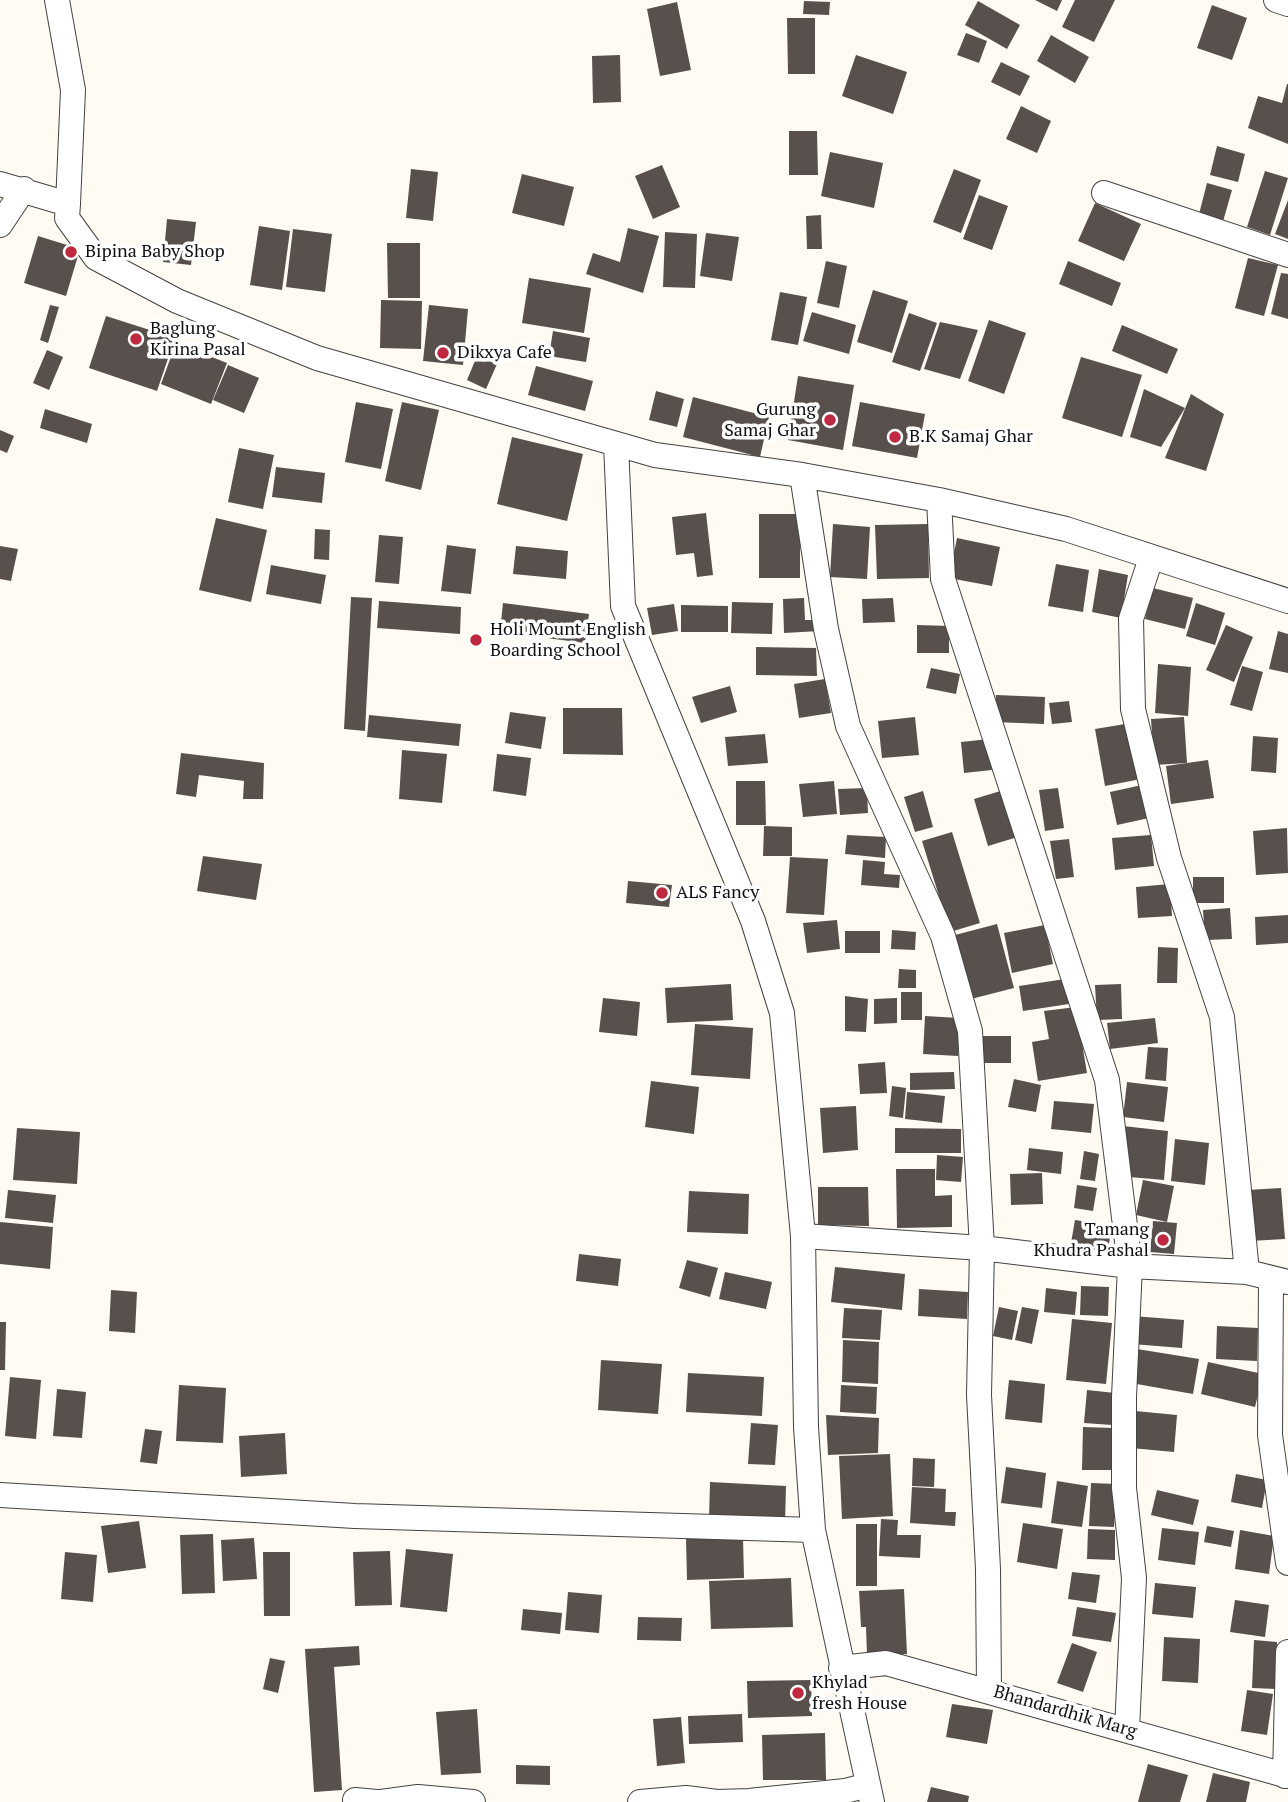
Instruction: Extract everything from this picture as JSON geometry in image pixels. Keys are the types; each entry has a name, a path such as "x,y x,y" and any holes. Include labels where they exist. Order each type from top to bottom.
{"street":[{"path":"57,0 73,90 67,218 96,258 177,301 317,358 656,455 802,475 939,500 1066,529 1288,601"},
{"path":"1276,0 1288,4"},
{"path":"0,225 12,187 68,204"},
{"path":"1104,193 1288,255"},
{"path":"616,444 623,606 677,744 753,921 782,1013 803,1236 806,1427 813,1530 870,1794 845,1791 749,1801 717,1802 686,1798 640,1802"},
{"path":"802,475 826,629 848,726 943,936 970,1031 982,1248 979,1395 988,1569 989,1690"},
{"path":"939,500 943,579 1107,1080 1130,1266 1124,1397 1124,1488 1134,1578 1128,1730"},
{"path":"1151,558 1131,620 1133,709 1169,859 1222,1017 1247,1272"},
{"path":"803,1236 982,1248 1130,1266 1247,1272 1279,1281 1270,1435 1288,1563"},
{"path":"0,1495 355,1517 813,1530"},
{"path":"1287,1776 1288,1652"},
{"name":"Bhandardhik Marg","path":"841,1668 886,1663 1287,1776"},
{"path":"371,1801 418,1797 473,1802"}],"building":[{"path":"1035,0 1062,0 1057,11"},
{"path":"1075,0 1115,0 1094,42 1062,27"},
{"path":"804,1 830,2 829,15 803,14"},
{"path":"978,1 1020,25 1007,49 965,25"},
{"path":"677,2 691,70 660,76 647,9"},
{"path":"1212,5 1247,18 1232,60 1197,48"},
{"path":"787,18 815,18 815,74 788,74"},
{"path":"966,33 987,41 979,63 957,55"},
{"path":"1051,35 1089,57 1075,83 1037,61"},
{"path":"620,55 621,102 593,103 592,56"},
{"path":"856,55 907,72 893,114 842,96"},
{"path":"1001,62 1030,76 1020,96 991,82"},
{"path":"1287,84 1288,144 1248,128 1258,96 1282,103"},
{"path":"1021,106 1051,121 1037,153 1006,139"},
{"path":"789,131 817,131 818,175 789,175"},
{"path":"1217,146 1245,154 1238,182 1210,175"},
{"path":"830,152 883,163 874,208 821,196"},
{"path":"662,165 680,207 653,219 635,176"},
{"path":"411,169 438,172 433,221 406,218"},
{"path":"954,169 981,180 961,233 933,222"},
{"path":"1265,171 1288,178 1270,235 1247,227"},
{"path":"522,174 574,187 564,226 512,213"},
{"path":"1207,183 1232,190 1222,225 1198,218"},
{"path":"979,195 1008,206 992,250 963,239"},
{"path":"1288,200 1288,239 1275,234"},
{"path":"1095,203 1141,224 1124,261 1078,241"},
{"path":"821,215 822,249 807,249 806,216"},
{"path":"167,219 196,222 191,265 163,262"},
{"path":"259,226 290,231 282,290 250,285"},
{"path":"628,228 659,236 643,293 586,274 593,253 620,262"},
{"path":"293,229 332,234 325,292 286,287"},
{"path":"665,232 697,234 695,288 663,287"},
{"path":"706,233 739,237 732,281 700,276"},
{"path":"38,236 80,249 66,296 24,283"},
{"path":"387,243 420,243 420,298 388,298"},
{"path":"1248,258 1278,265 1264,316 1235,308"},
{"path":"826,261 847,266 839,308 817,303"},
{"path":"1068,261 1121,283 1112,306 1059,284"},
{"path":"1281,273 1288,274 1288,319 1271,314"},
{"path":"529,278 591,288 584,333 522,323"},
{"path":"873,290 908,301 892,353 857,342"},
{"path":"780,292 807,297 798,345 771,340"},
{"path":"381,300 422,301 421,349 380,348"},
{"path":"50,305 59,307 48,343 40,340"},
{"path":"429,305 468,309 463,365 423,361"},
{"path":"812,312 856,325 849,354 803,341"},
{"path":"909,313 937,323 920,371 892,362"},
{"path":"106,316 175,338 157,391 89,368"},
{"path":"989,320 1026,333 1004,394 968,381"},
{"path":"940,322 978,330 960,379 924,369"},
{"path":"1122,325 1178,349 1167,374 1112,351"},
{"path":"553,331 590,338 586,362 549,356"},
{"path":"176,343 227,363 211,404 161,384"},
{"path":"47,350 63,357 49,390 33,383"},
{"path":"477,356 497,364 486,389 467,380"},
{"path":"1081,357 1142,375 1122,437 1062,418"},
{"path":"228,365 259,378 244,413 213,400"},
{"path":"536,366 593,381 585,411 528,395"},
{"path":"798,376 854,385 843,450 788,440"},
{"path":"1144,389 1185,408 1161,447 1130,437"},
{"path":"656,391 684,399 677,427 649,420"},
{"path":"1191,394 1224,414 1206,471 1165,458"},
{"path":"693,397 769,417 760,457 683,437"},
{"path":"356,402 393,409 381,469 345,462"},
{"path":"402,402 439,410 421,490 385,481"},
{"path":"860,402 925,414 917,458 852,446"},
{"path":"45,409 92,424 87,443 40,428"},
{"path":"0,430 14,436 7,453 0,450"},
{"path":"512,437 583,454 567,521 497,504"},
{"path":"239,448 274,455 263,509 228,502"},
{"path":"276,467 325,473 322,503 272,497"},
{"path":"706,513 713,575 697,577 694,553 676,555 672,517"},
{"path":"759,514 800,514 800,578 759,578"},
{"path":"216,518 267,530 251,602 199,590"},
{"path":"833,524 870,527 867,579 830,577"},
{"path":"928,524 929,578 877,579 875,525"},
{"path":"315,529 330,530 329,560 314,559"},
{"path":"379,535 403,537 399,584 375,582"},
{"path":"957,538 1000,547 992,586 949,578"},
{"path":"447,545 476,549 471,594 441,591"},
{"path":"0,546 18,549 11,581 0,579"},
{"path":"516,546 568,551 566,579 513,574"},
{"path":"1056,564 1089,570 1083,612 1048,606"},
{"path":"271,565 326,575 321,604 266,594"},
{"path":"1099,569 1128,575 1121,618 1092,612"},
{"path":"1153,588 1193,598 1185,629 1145,619"},
{"path":"351,597 372,598 365,731 344,729"},
{"path":"804,598 805,620 820,620 820,631 784,633 783,599"},
{"path":"893,598 895,622 863,623 862,599"},
{"path":"379,601 461,607 460,634 377,628"},
{"path":"732,602 773,603 772,634 731,633"},
{"path":"503,603 589,614 585,643 500,632"},
{"path":"1196,603 1225,613 1215,645 1186,636"},
{"path":"674,604 678,631 652,635 647,608"},
{"path":"681,605 728,606 728,632 681,632"},
{"path":"917,625 949,626 949,653 917,653"},
{"path":"1226,625 1253,637 1234,682 1206,670"},
{"path":"1278,631 1288,634 1288,673 1269,669"},
{"path":"756,647 816,648 817,676 756,675"},
{"path":"1158,664 1191,667 1188,716 1155,713"},
{"path":"1242,666 1263,672 1252,711 1230,705"},
{"path":"931,668 960,674 956,694 926,688"},
{"path":"825,679 831,713 799,718 794,684"},
{"path":"730,686 737,712 701,723 692,697"},
{"path":"996,695 1045,697 1044,724 995,722"},
{"path":"1069,701 1072,722 1052,724 1049,703"},
{"path":"563,708 622,708 623,755 563,754"},
{"path":"510,712 546,717 541,749 505,743"},
{"path":"369,715 461,724 459,746 367,737"},
{"path":"915,717 919,755 882,758 878,721"},
{"path":"1184,717 1187,763 1154,765 1151,719"},
{"path":"1131,723 1141,779 1105,786 1095,729"},
{"path":"765,734 768,763 728,766 725,737"},
{"path":"1253,736 1278,738 1276,773 1251,771"},
{"path":"989,739 992,770 964,773 961,742"},
{"path":"402,750 447,754 442,803 399,799"},
{"path":"181,753 264,763 263,799 243,799 244,781 199,775 196,797 176,794"},
{"path":"497,754 531,758 526,796 493,791"},
{"path":"1208,760 1214,798 1171,804 1166,766"},
{"path":"736,781 765,781 766,825 736,825"},
{"path":"834,781 837,814 803,817 799,784"},
{"path":"1142,785 1149,818 1117,825 1110,792"},
{"path":"867,788 868,813 840,815 838,789"},
{"path":"1058,788 1064,828 1045,831 1039,790"},
{"path":"1007,789 1021,836 988,846 974,799"},
{"path":"923,791 933,827 915,832 904,797"},
{"path":"764,826 792,827 792,856 763,856"},
{"path":"1287,828 1288,873 1256,875 1253,831"},
{"path":"952,832 980,923 950,932 922,841"},
{"path":"847,835 886,837 885,858 845,854"},
{"path":"1151,835 1154,866 1115,870 1112,838"},
{"path":"1069,839 1074,877 1056,879 1050,841"},
{"path":"203,856 262,864 256,900 197,891"},
{"path":"790,857 828,859 824,915 786,913"},
{"path":"863,860 885,862 884,874 900,875 899,888 861,885"},
{"path":"1193,877 1224,877 1224,903 1193,903"},
{"path":"628,881 672,885 669,907 626,903"},
{"path":"1170,884 1172,916 1138,918 1136,887"},
{"path":"1230,908 1232,939 1205,940 1203,910"},
{"path":"1288,915 1288,943 1256,945 1255,917"},
{"path":"837,920 840,949 807,953 803,923"},
{"path":"997,924 1014,988 971,999 955,935"},
{"path":"1045,925 1053,964 1012,973 1004,933"},
{"path":"892,930 916,932 915,950 891,949"},
{"path":"845,931 880,931 880,953 845,953"},
{"path":"1158,947 1178,948 1177,983 1157,983"},
{"path":"899,969 916,970 916,988 898,988"},
{"path":"1065,979 1069,1004 1023,1011 1019,986"},
{"path":"731,984 733,1020 667,1023 665,988"},
{"path":"1121,984 1122,1019 1097,1020 1095,985"},
{"path":"901,992 922,992 922,1020 901,1020"},
{"path":"845,996 868,999 866,1032 845,1031"},
{"path":"603,998 640,1002 637,1036 599,1032"},
{"path":"897,998 897,1023 874,1024 874,999"},
{"path":"1076,1007 1087,1073 1038,1081 1032,1042 1049,1039 1044,1011"},
{"path":"925,1016 960,1018 958,1056 923,1054"},
{"path":"1155,1018 1158,1043 1110,1049 1107,1023"},
{"path":"695,1024 753,1028 750,1079 691,1075"},
{"path":"978,1036 1011,1036 1011,1063 978,1063"},
{"path":"1148,1047 1168,1048 1166,1081 1145,1079"},
{"path":"885,1062 887,1093 860,1094 858,1064"},
{"path":"954,1072 955,1089 910,1090 910,1073"},
{"path":"1014,1079 1041,1085 1036,1112 1008,1107"},
{"path":"651,1081 699,1087 694,1134 645,1127"},
{"path":"1127,1082 1168,1087 1164,1122 1123,1117"},
{"path":"892,1086 906,1088 903,1118 889,1116"},
{"path":"907,1092 945,1096 942,1123 905,1119"},
{"path":"1054,1101 1094,1104 1091,1133 1051,1129"},
{"path":"856,1106 858,1150 823,1153 820,1108"},
{"path":"1123,1126 1168,1131 1164,1180 1118,1176"},
{"path":"17,1128 80,1132 77,1184 13,1180"},
{"path":"895,1128 961,1129 961,1153 895,1153"},
{"path":"1175,1139 1209,1143 1205,1185 1171,1181"},
{"path":"1029,1148 1063,1152 1061,1174 1027,1170"},
{"path":"1084,1151 1099,1154 1095,1181 1080,1179"},
{"path":"937,1155 963,1157 961,1182 936,1180"},
{"path":"896,1169 935,1169 935,1196 952,1195 952,1227 897,1228"},
{"path":"1042,1173 1043,1204 1011,1205 1010,1174"},
{"path":"1143,1180 1174,1186 1167,1222 1136,1215"},
{"path":"1077,1185 1097,1188 1093,1211 1074,1208"},
{"path":"818,1187 868,1187 869,1226 818,1225"},
{"path":"1281,1188 1285,1239 1250,1241 1247,1190"},
{"path":"8,1190 56,1195 53,1223 5,1218"},
{"path":"689,1191 749,1194 748,1234 687,1232"},
{"path":"1075,1220 1112,1226 1108,1249 1071,1243"},
{"path":"1153,1221 1177,1223 1174,1254 1150,1252"},
{"path":"0,1222 53,1227 50,1269 0,1264"},
{"path":"579,1254 621,1259 618,1286 576,1281"},
{"path":"687,1260 718,1268 710,1297 679,1288"},
{"path":"835,1267 905,1274 902,1310 831,1302"},
{"path":"725,1272 772,1282 766,1309 719,1299"},
{"path":"1081,1286 1109,1287 1108,1316 1080,1315"},
{"path":"1046,1288 1077,1292 1075,1315 1044,1312"},
{"path":"919,1289 968,1292 967,1319 918,1316"},
{"path":"111,1290 137,1292 135,1333 109,1331"},
{"path":"999,1307 1018,1311 1012,1340 993,1336"},
{"path":"1022,1307 1039,1310 1032,1344 1015,1340"},
{"path":"844,1308 882,1310 880,1340 842,1338"},
{"path":"1133,1316 1184,1320 1182,1348 1132,1344"},
{"path":"1072,1319 1112,1323 1106,1384 1066,1380"},
{"path":"0,1322 6,1322 5,1370 0,1370"},
{"path":"1217,1326 1258,1328 1257,1361 1216,1359"},
{"path":"843,1340 879,1342 878,1384 842,1382"},
{"path":"1137,1349 1199,1359 1193,1394 1131,1383"},
{"path":"601,1360 662,1364 658,1414 598,1410"},
{"path":"1208,1362 1263,1374 1255,1407 1201,1394"},
{"path":"688,1373 764,1377 762,1416 686,1412"},
{"path":"10,1377 41,1380 36,1439 5,1436"},
{"path":"1009,1380 1045,1384 1042,1423 1005,1419"},
{"path":"179,1385 226,1388 223,1443 176,1441"},
{"path":"841,1385 877,1387 876,1414 840,1412"},
{"path":"57,1389 86,1392 82,1438 53,1436"},
{"path":"1087,1390 1115,1393 1112,1425 1084,1423"},
{"path":"1135,1411 1177,1415 1174,1452 1131,1448"},
{"path":"826,1415 879,1418 878,1453 828,1455"},
{"path":"751,1423 778,1425 775,1465 748,1464"},
{"path":"1083,1427 1113,1428 1113,1470 1082,1470"},
{"path":"145,1429 162,1431 157,1464 140,1462"},
{"path":"285,1433 287,1474 241,1477 239,1436"},
{"path":"890,1454 893,1516 842,1519 839,1456"},
{"path":"913,1458 935,1459 934,1487 912,1486"},
{"path":"1006,1467 1046,1473 1042,1508 1001,1503"},
{"path":"1236,1474 1267,1480 1262,1508 1231,1502"},
{"path":"1057,1481 1088,1486 1082,1527 1051,1523"},
{"path":"710,1482 786,1486 785,1523 709,1520"},
{"path":"1091,1483 1117,1484 1114,1527 1089,1526"},
{"path":"912,1487 946,1489 945,1512 956,1512 955,1526 910,1523"},
{"path":"1157,1490 1199,1500 1193,1525 1151,1515"},
{"path":"881,1519 898,1520 897,1535 921,1535 920,1558 879,1556"},
{"path":"139,1521 146,1568 108,1573 101,1526"},
{"path":"1023,1523 1063,1529 1057,1569 1017,1562"},
{"path":"856,1524 877,1524 877,1586 856,1586"},
{"path":"1207,1526 1234,1531 1231,1547 1204,1542"},
{"path":"1162,1528 1199,1532 1195,1565 1158,1560"},
{"path":"1088,1529 1115,1530 1115,1560 1087,1559"},
{"path":"1240,1530 1274,1536 1269,1574 1235,1569"},
{"path":"213,1534 215,1593 182,1594 180,1535"},
{"path":"743,1537 744,1578 687,1580 686,1539"},
{"path":"254,1538 257,1579 223,1581 221,1540"},
{"path":"406,1549 453,1554 447,1612 400,1607"},
{"path":"390,1551 392,1605 355,1606 353,1552"},
{"path":"65,1552 97,1555 93,1602 61,1599"},
{"path":"263,1552 290,1552 290,1616 264,1616"},
{"path":"1072,1572 1100,1575 1096,1603 1068,1599"},
{"path":"791,1578 793,1627 711,1629 709,1581"},
{"path":"1155,1583 1196,1587 1193,1618 1152,1614"},
{"path":"904,1589 907,1654 867,1655 866,1627 861,1627 859,1591"},
{"path":"568,1592 602,1595 599,1633 565,1630"},
{"path":"1235,1600 1269,1605 1265,1637 1230,1632"},
{"path":"1077,1607 1116,1613 1111,1642 1072,1636"},
{"path":"523,1609 562,1613 560,1634 521,1630"},
{"path":"638,1617 682,1618 681,1641 637,1640"},
{"path":"1164,1637 1200,1639 1198,1683 1162,1681"},
{"path":"1254,1640 1277,1642 1276,1689 1252,1688"},
{"path":"1072,1643 1097,1652 1083,1692 1057,1683"},
{"path":"359,1646 360,1665 334,1667 342,1790 314,1792 305,1649"},
{"path":"270,1658 285,1661 278,1693 263,1689"},
{"path":"811,1680 812,1716 748,1718 747,1681"},
{"path":"1247,1690 1273,1694 1267,1735 1241,1731"},
{"path":"952,1704 993,1710 987,1744 946,1737"},
{"path":"477,1709 481,1773 441,1775 436,1712"},
{"path":"742,1714 743,1742 689,1744 688,1716"},
{"path":"681,1717 685,1763 657,1766 653,1719"},
{"path":"825,1733 826,1780 763,1780 762,1735"},
{"path":"1148,1764 1188,1775 1180,1802 1138,1802"},
{"path":"516,1765 550,1766 550,1785 516,1784"},
{"path":"1213,1773 1250,1782 1246,1802 1206,1802"},
{"path":"931,1787 969,1796 968,1802 927,1802"}],"place":[{"name":"Bipina Baby Shop","path":"71,252"},
{"name":"Baglung Kirina Pasal","path":"136,339"},
{"name":"Dikxya Cafe","path":"443,353"},
{"name":"Gurung Samaj Ghar","path":"830,420"},
{"name":"B.K Samaj Ghar","path":"895,437"},
{"name":"Holi Mount English Boarding School","path":"476,640"},
{"name":"ALS Fancy","path":"662,893"},
{"name":"Tamang Khudra Pashal","path":"1163,1240"},
{"name":"Khylad fresh House","path":"798,1693"}]}
